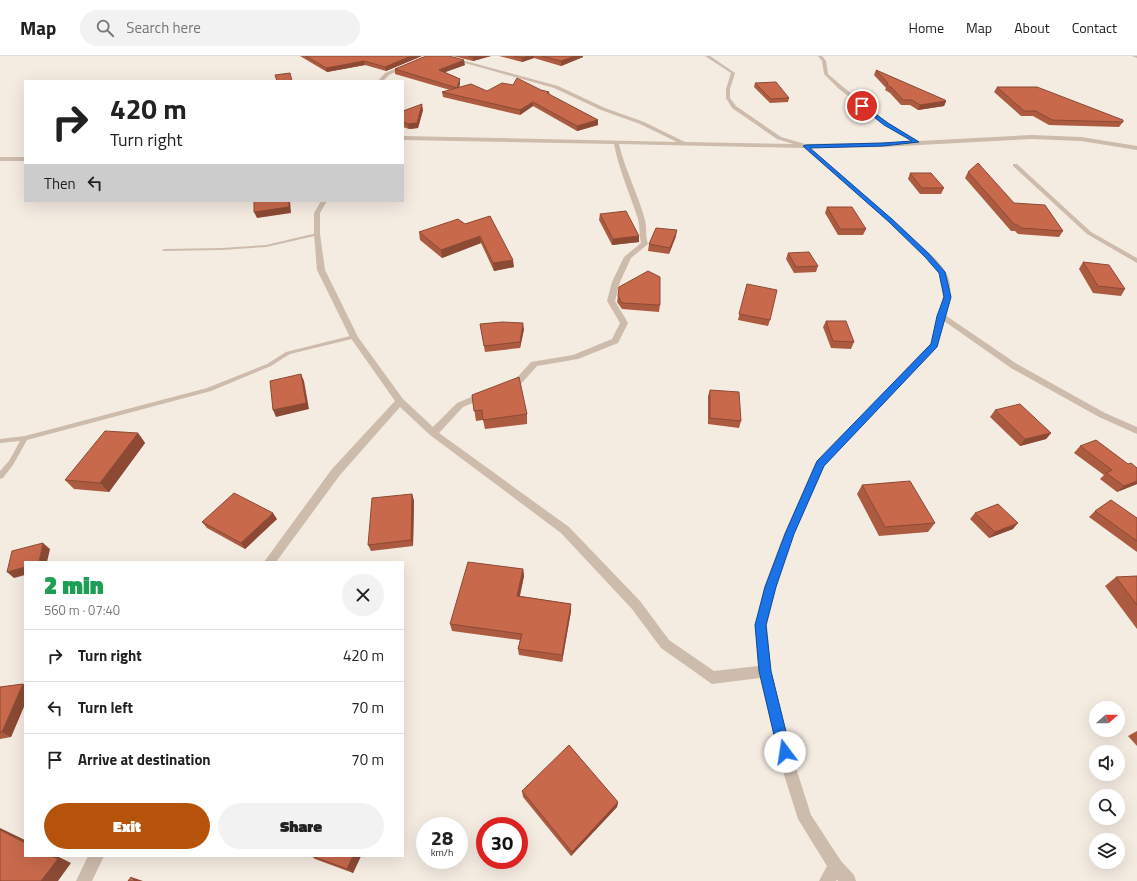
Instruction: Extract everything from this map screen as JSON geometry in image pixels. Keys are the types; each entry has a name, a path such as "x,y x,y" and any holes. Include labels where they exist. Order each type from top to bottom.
{"street":[{"path":"381,80 387,74 430,56"},
{"path":"442,56 556,87 602,109 642,123 685,144"},
{"path":"707,56 733,73 728,89 728,98 734,107 779,138 806,146 891,221 927,255 942,272 947,297 940,316 934,345 820,464 790,534 770,587 761,625 765,671 788,765 805,819 836,866 848,881"},
{"path":"820,56 824,61 826,74 840,87 886,124 917,142"},
{"path":"404,138 806,146 883,145 1032,137 1060,138 1137,148"},
{"path":"433,432 460,404 517,383 534,364 575,357 615,341 624,323 611,301 616,282 628,257 645,244 642,235 642,221 620,161 616,142"},
{"path":"0,159 24,159"},
{"path":"1015,165 1090,233 1137,261"},
{"path":"323,202 317,213 317,234 321,270 354,337 400,400 433,432 565,530 636,606 665,644 712,678 765,671"},
{"path":"940,316 1014,366 1102,415 1137,431"},
{"path":"271,561 336,472 400,400"},
{"path":"84,881 96,857"},
{"path":"827,881 836,866"}],"lane":[{"path":"164,250 222,249 266,246 317,234"},
{"path":"0,441 24,438 209,390 269,365 288,353 354,337"},
{"path":"0,476 11,463 24,438"}],"building":[{"path":"306,56 411,56 385,67 364,61 326,68"},
{"path":"426,56 449,56 464,60 439,70 460,79 457,88 395,69"},
{"path":"514,56 528,56 522,58"},
{"path":"542,56 575,56 561,61"},
{"path":"876,70 946,101 920,105 912,100 903,100 892,88 887,85 888,83"},
{"path":"290,73 292,80 277,80 275,75"},
{"path":"517,78 541,90 549,92 547,93 598,120 577,126 533,102 520,110 442,92 471,84 487,91 502,83 513,85"},
{"path":"776,82 789,98 771,99 755,83"},
{"path":"997,87 1037,87 1123,120 1123,122 1052,120 1036,111 1024,111"},
{"path":"422,104 417,123 408,124 404,122 404,111"},
{"path":"978,163 1014,203 1045,205 1063,231 1021,228 1018,225 1015,225 968,172"},
{"path":"910,173 931,173 944,188 922,188"},
{"path":"254,202 289,202 289,207 254,212"},
{"path":"827,207 852,207 866,229 840,229"},
{"path":"626,211 639,236 613,239 600,214"},
{"path":"490,216 513,260 493,263 480,236 441,250 419,232 458,219 465,224"},
{"path":"656,228 677,230 670,248 649,244"},
{"path":"809,252 818,266 796,267 788,253"},
{"path":"1083,262 1109,265 1125,289 1098,286"},
{"path":"648,271 660,277 660,305 622,303 618,296 619,287"},
{"path":"747,284 777,290 770,320 739,314"},
{"path":"826,321 846,321 854,342 833,341"},
{"path":"502,322 523,323 520,342 484,346 480,324"},
{"path":"301,374 306,403 273,410 270,381"},
{"path":"519,377 527,414 483,420 482,410 474,411 472,395"},
{"path":"710,390 739,392 741,421 710,418"},
{"path":"1020,404 1051,433 1025,439 995,410"},
{"path":"105,431 138,433 100,483 65,480"},
{"path":"1096,440 1128,464 1131,463 1137,468 1137,481 1124,486 1106,473 1112,470 1080,446"},
{"path":"910,481 935,523 885,527 862,485"},
{"path":"234,493 273,513 241,543 202,522"},
{"path":"412,494 411,540 368,545 372,498"},
{"path":"1111,500 1137,518 1137,541 1095,511"},
{"path":"998,504 1018,523 995,532 975,513"},
{"path":"43,543 39,561 24,561 24,567 7,572 12,551"},
{"path":"468,562 523,569 517,596 571,604 562,655 518,649 522,634 450,624"},
{"path":"1137,576 1137,605 1116,577"},
{"path":"23,684 2,732 0,733 0,687"},
{"path":"569,745 618,802 572,852 522,791"},
{"path":"0,830 24,842 24,857 54,857 58,859 41,881 0,881"},
{"path":"315,857 353,857 347,869"},
{"path":"131,877 135,881 128,881"}],"route":[{"path":"785,752 765,671 761,625 770,587 804,498 820,464 934,345 940,316 947,297 946,284 942,272 927,255 806,146 883,145 917,142 886,124 862,106"}]}
